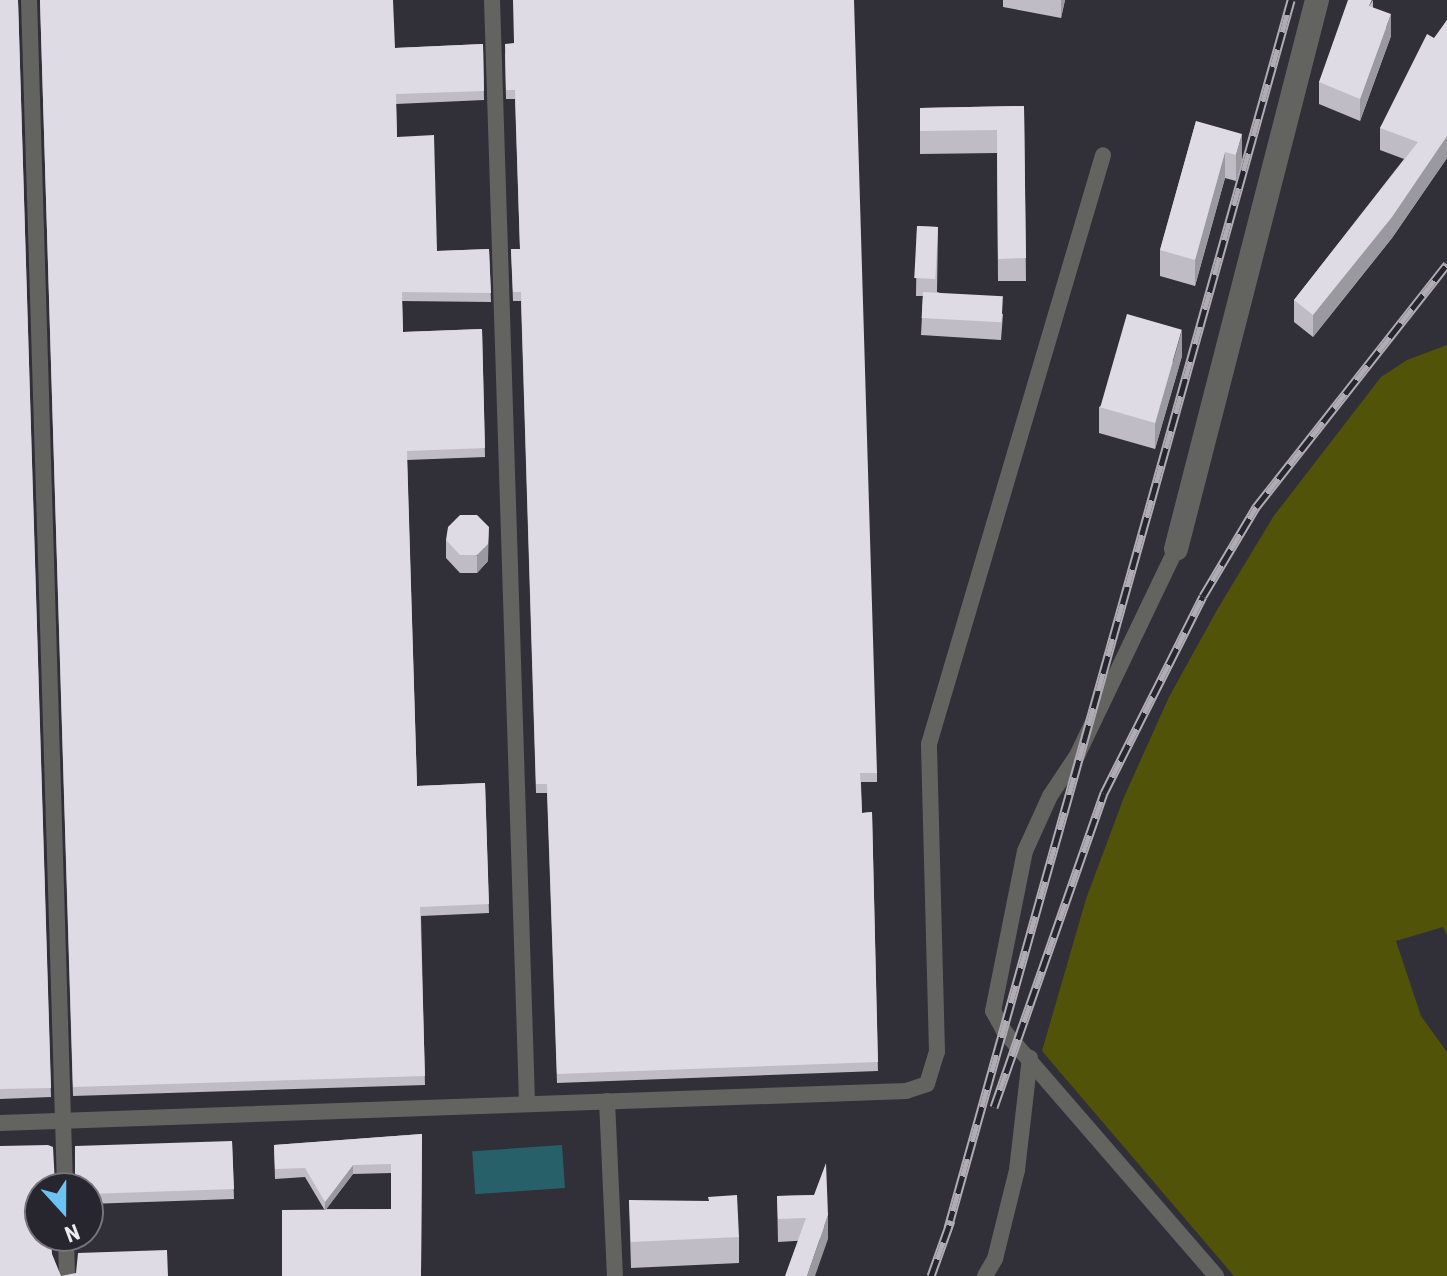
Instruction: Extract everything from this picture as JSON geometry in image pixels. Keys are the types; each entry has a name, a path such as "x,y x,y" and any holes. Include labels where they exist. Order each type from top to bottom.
{"street":[{"path":"1176,549 1317,0"}],"lane":[{"path":"29,0 65,1172"},
{"path":"492,0 527,1103"},
{"path":"0,1123 527,1103 607,1114 906,1091 927,1084 937,1052 929,744 1103,155"},
{"path":"1176,549 1078,754 1050,796 1025,851 993,1011 1216,1276"},
{"path":"985,1276 995,1259 1017,1170 1030,1058"},
{"path":"607,1114 615,1276"},
{"path":"66,1252 67,1276"}],"shaded area":[{"path":"1447,345 1447,935 1443,927 1396,941 1421,1016 1447,1052 1447,1276 1234,1276 1042,1051 1086,899 1124,797 1169,697 1217,610 1273,517 1381,377 1407,360"}],"water":[{"path":"562,1145 565,1188 475,1194 472,1151"}],"building":[{"path":"0,0 18,0 51,1088 0,1089"},
{"path":"40,0 393,0 395,48 483,44 484,91 396,94 397,137 434,135 437,251 489,249 491,293 402,292 403,332 482,329 485,448 407,451 417,786 485,783 489,904 420,907 425,1076 73,1087"},
{"path":"513,0 854,0 877,773 860,773 862,813 872,812 878,1062 557,1074 547,784 536,784 521,292 513,292 511,249 520,249 515,90 506,90 505,44 514,43"},
{"path":"1348,0 1372,0 1369,6 1391,14 1360,99 1319,82"},
{"path":"1447,20 1447,136 1392,217 1313,315 1294,300 1418,142 1380,128 1427,34 1434,38"},
{"path":"1024,106 1026,258 998,259 997,130 920,131 920,108"},
{"path":"1196,121 1242,134 1236,155 1225,152 1195,260 1160,250"},
{"path":"917,226 938,227 935,279 914,278"},
{"path":"923,292 1003,296 1002,322 922,318"},
{"path":"1127,314 1182,330 1155,423 1100,407"},
{"path":"460,515 477,515 489,527 488,544 477,555 460,555 446,540 448,527"},
{"path":"422,1134 421,1276 282,1276 282,1210 391,1209 391,1164 353,1165 325,1202 305,1168 275,1169 274,1145"},
{"path":"232,1141 234,1189 104,1193 104,1172 75,1172 75,1146"},
{"path":"0,1146 53,1147 54,1172 24,1172 24,1252 52,1252 61,1276 0,1276"},
{"path":"826,1163 828,1215 807,1276 785,1276 806,1218 778,1219 777,1196 814,1195"},
{"path":"737,1195 739,1237 631,1242 629,1200 709,1201 708,1197"},
{"path":"167,1250 168,1276 61,1276 76,1273 78,1253"}],"railway":[{"path":"948,1228 1291,0"},
{"path":"994,1107 1104,793 1203,596 1256,507 1447,264"},
{"path":"931,1276 951,1220"}]}
